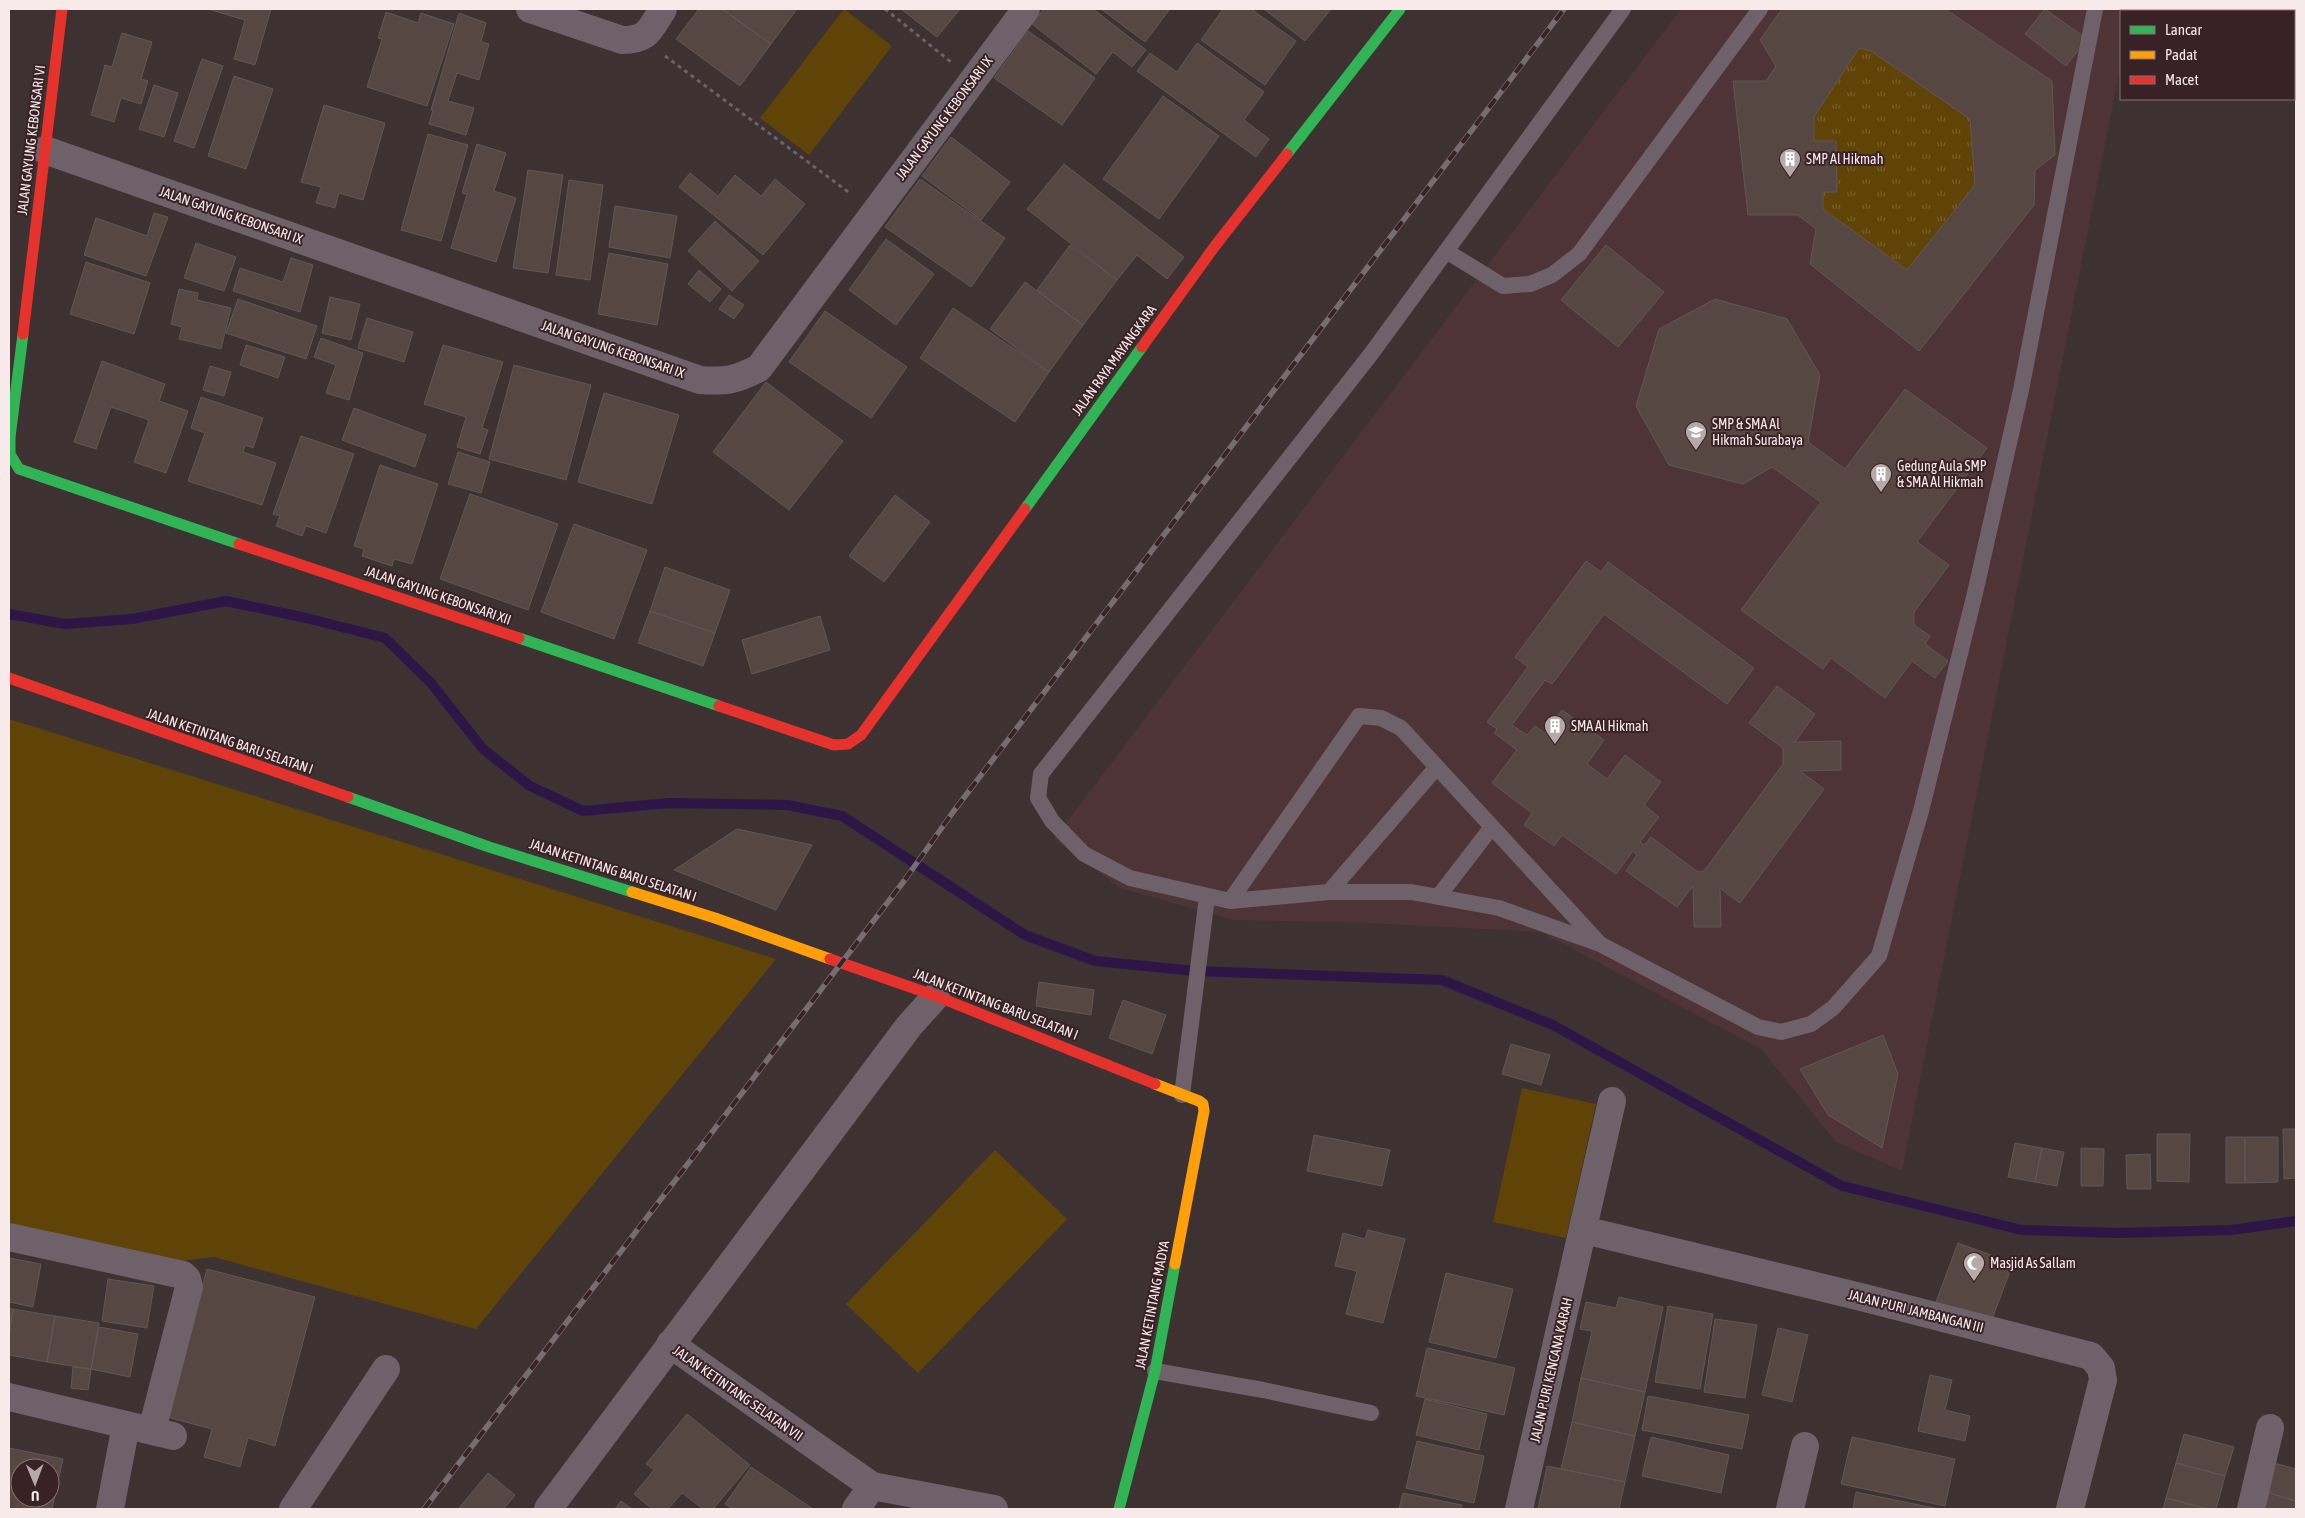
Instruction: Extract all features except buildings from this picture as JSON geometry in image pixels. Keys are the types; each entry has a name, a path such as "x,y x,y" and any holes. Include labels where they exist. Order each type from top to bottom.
{"street":[{"name":"JALAN GAYUNG KEBONSARI VI","path":"10,454 62,9"},
{"path":"530,9 622,40 640,38 647,34 663,9"},
{"name":"JALAN GAYUNG KEBONSARI IX","path":"45,150 700,380 723,382 738,379 759,368 1026,9"},
{"name":"JALAN RAYA MAYANGKARA","path":"861,735 1215,246 1400,9"},
{"name":"JALAN GAYUNG KEBONSARI XII","path":"10,454 19,469 834,745 848,744 861,735"},
{"name":"JALAN KETINTANG BARU SELATAN I","path":"9,678 489,847 715,918 936,996 1203,1104"},
{"path":"670,1344 910,1026 936,996"},
{"name":"JALAN PURI KENCANA KARAH","path":"1519,1509 1612,1101"},
{"name":"JALAN KETINTANG MADYA","path":"1119,1509 1155,1372 1204,1111 1203,1104"},
{"name":"JALAN PURI JAMBANGAN III","path":"1584,1230 1861,1297 2091,1356 2101,1368 2103,1380 2070,1509"},
{"path":"9,1236 183,1274 187,1279 189,1287 150,1430 110,1509"},
{"name":"JALAN KETINTANG SELATAN VII","path":"548,1509 670,1344 883,1495 994,1509"},
{"path":"292,1509 386,1369"},
{"path":"9,1398 96,1416 150,1430"},
{"path":"2250,1509 2270,1428"},
{"path":"1790,1509 1805,1446"},
{"path":"856,1509 883,1495"}],"lane":[{"path":"1623,9 1364,362 1041,774 1038,798 1052,821 1084,854 1130,878 1230,901 1329,892 1411,892 1499,908 1600,944 1758,1027 1781,1032 1811,1024 1833,1008 1879,956 1921,811 1975,593 2021,390 2095,9"},
{"path":"1446,251 1503,286 1530,284 1552,275 1579,254 1760,9"},
{"path":"1230,901 1359,716 1381,718 1401,728 1600,944"},
{"path":"1329,892 1436,768"},
{"path":"1438,897 1492,828"},
{"path":"1182,1094 1206,896"},
{"path":"1155,1372 1263,1390 1370,1413"}],"path":[{"path":"885,9 973,79"},
{"path":"640,38 875,212"}],"shaded area":[{"name":"SMP & SMA Al Hikmah Surabaya","path":"1681,9 2132,9 2120,10 2120,69 1902,1171 1836,1142 1761,1049 1541,932 1370,923 1234,920 1120,888 1054,839"}],"green space":[{"path":"844,9 892,46 809,155 760,118"},
{"path":"1859,48 1871,51 1970,119 1975,185 1907,270 1823,209 1823,192 1837,192 1836,141 1814,141 1814,117"},
{"path":"9,719 776,959 476,1329 214,1257 181,1261 9,1223"},
{"path":"1522,1088 1596,1104 1566,1238 1493,1222"},
{"path":"995,1150 1067,1219 918,1373 846,1304"}],"waterway":[{"path":"9,614 65,624 132,619 226,601 306,618 385,638 431,683 483,749 530,786 583,811 669,803 787,805 842,816 1025,935 1095,961 1195,971 1442,980 1553,1025 1842,1186 2022,1230 2118,1233 2231,1230 2296,1221"}],"railway":[{"path":"424,1509 904,881 953,812 1564,9"}],"traffic: fast":[{"path":"1287,154 1400,9"},
{"path":"23,334 10,437 10,454 19,469 239,544"},
{"path":"1025,509 1142,347"},
{"path":"519,638 719,706"},
{"path":"348,797 489,847 632,892"},
{"path":"1119,1509 1155,1371 1175,1264"}],"traffic: slow":[{"path":"632,892 715,918 830,959"},
{"path":"1155,1084 1199,1101 1203,1104 1204,1111 1175,1264"}],"traffic: jam":[{"path":"23,334 62,9"},
{"path":"1142,347 1215,246 1287,154"},
{"path":"719,706 834,745 848,744 861,735 1025,509"},
{"path":"239,544 519,638"},
{"path":"9,678 348,797"},
{"path":"830,959 936,996 1155,1084"}],"place":[{"name":"SMP Al Hikmah","path":"1790,178"},
{"name":"SMP & SMA Al Hikmah Surabaya","path":"1696,451"},
{"name":"Gedung Aula SMP & SMA Al Hikmah","path":"1881,493"},
{"name":"SMA Al Hikmah","path":"1555,745"},
{"name":"Masjid As Sallam","path":"1974,1282"}]}
